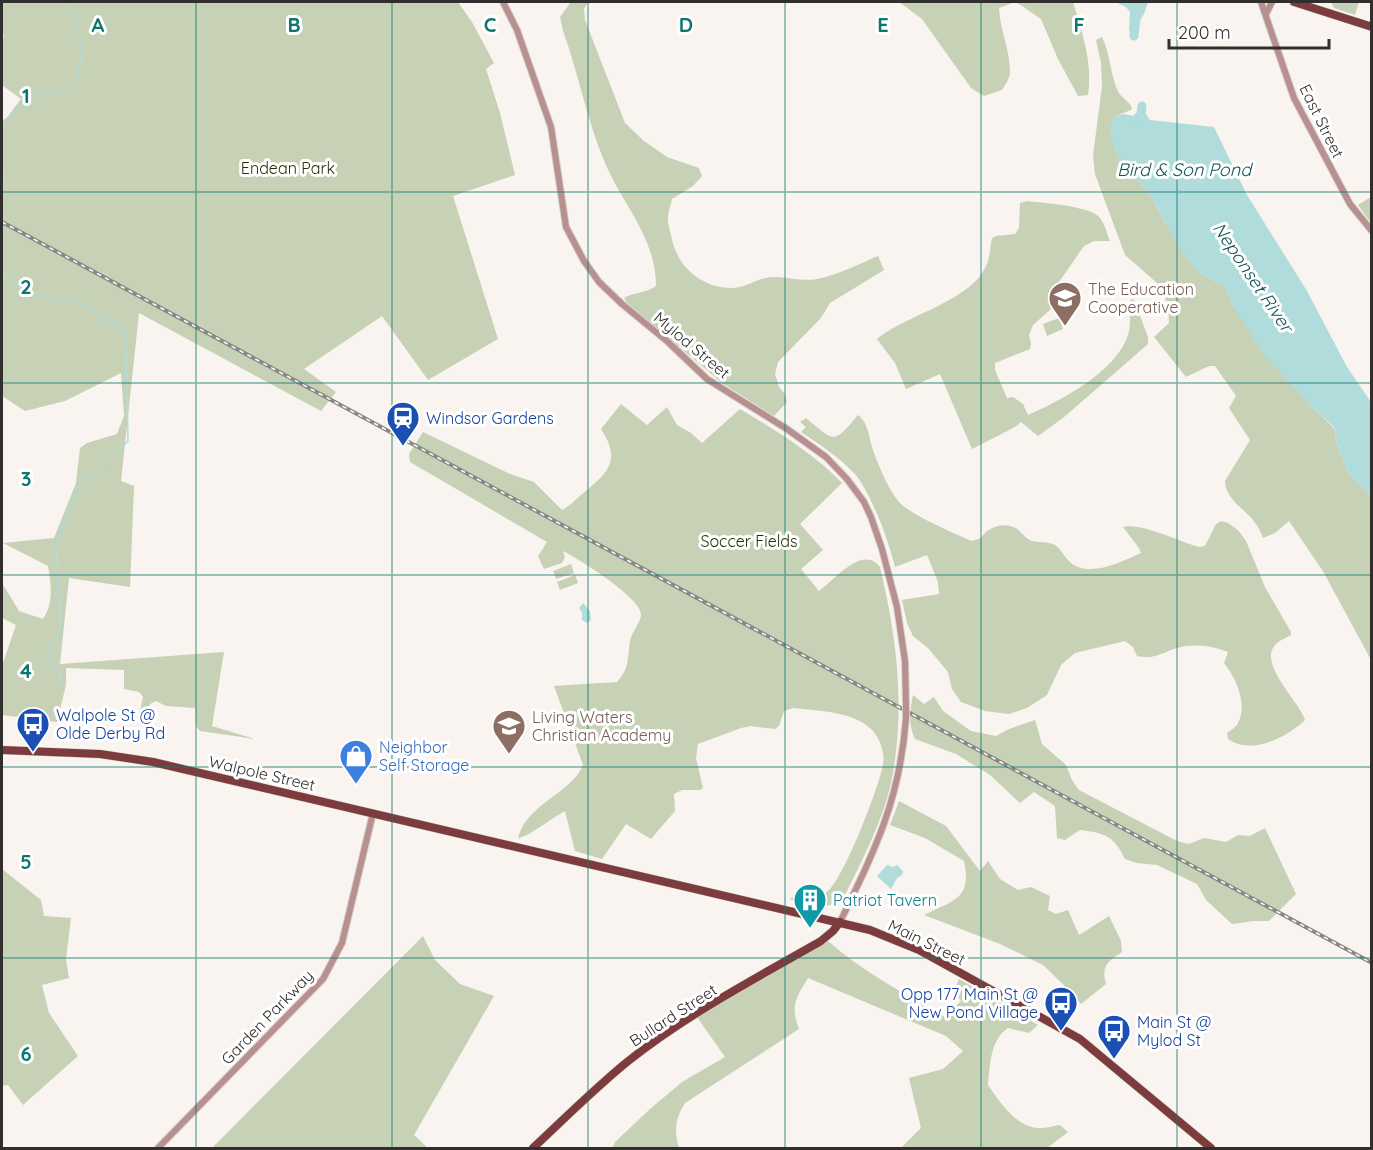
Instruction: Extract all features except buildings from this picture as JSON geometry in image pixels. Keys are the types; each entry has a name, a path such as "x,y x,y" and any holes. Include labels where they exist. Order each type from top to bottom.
{"main road":[{"path":"1294,2 1371,27"},
{"name":"Walpole Street","path":"2,750 122,756 513,845"},
{"name":"Main Street","path":"513,845 883,934 919,950 1080,1039 1211,1149"},
{"name":"Bullard Street","path":"533,1149 629,1060 688,1018 821,941 833,932 840,922"}],"street":[{"name":"Mylod Street","path":"503,2 517,30 550,127 566,226 578,251 599,282 707,379 787,429 826,458 864,502 880,541 903,641 906,706 904,745 886,823 840,922"},
{"name":"East Street","path":"1261,2 1294,98 1344,194 1371,231"},
{"path":"1266,15 1272,2"},
{"name":"Garden Parkway","path":"158,1149 323,979 342,943 373,813"}],"green space":[{"name":"Endean Park","path":"2,2 458,2 472,22 494,63 486,69 500,113 515,175 453,196 498,339 428,380 382,316 304,369 336,392 321,411 139,313 121,481 134,486 130,587 69,578 60,664 224,652 212,726 255,739 200,731 196,726 195,708 166,706 156,701 150,704 146,722 138,720 143,697 139,692 124,689 124,670 66,668 66,685 57,722 2,715 2,666 16,625 2,618 2,583 19,611 43,619 49,606 51,593 48,566 3,543 54,538 76,483 80,448 87,443 117,434 124,416 121,373 65,401 25,411 2,396 2,124 21,99 2,85 4,35 2,33"},
{"path":"571,2 588,2 584,9 585,20 625,123 644,141 667,157 699,168 702,176 693,186 672,199 668,224 678,256 699,279 719,287 736,288 771,277 817,279 841,272 878,256 884,270 830,303 821,318 778,362 775,374 787,402 774,416 722,383 627,303 624,298 656,286 655,269 645,237 612,178 593,131 560,17"},
{"path":"899,2 1015,2 999,8 1010,72 1002,90 984,96 971,88 922,19"},
{"path":"1016,2 1073,2 1088,59 1088,95 1078,96 1058,59 1041,19"},
{"path":"1331,2 1359,2 1355,15 1334,8"},
{"path":"1102,37 1117,89 1132,108 1112,120 1115,150 1149,194 1166,224 1200,273 1224,286 1233,306 1310,405 1334,428 1347,471 1371,497 1371,660 1324,573 1289,521 1275,533 1263,538 1256,524 1229,494 1225,481 1250,440 1229,408 1236,396 1215,366 1209,366 1186,377 1154,337 1169,323 1168,304 1157,283 1125,255 1095,174 1093,156 1102,86 1101,63 1096,40"},
{"path":"1371,197 1371,223 1358,205"},
{"path":"1027,201 1066,206 1095,214 1102,221 1110,241 1094,241 1084,246 1059,282 1050,310 1033,325 1029,335 1030,349 995,363 995,370 1007,398 1013,397 1023,404 1028,415 1073,392 1102,371 1123,345 1129,331 1131,299 1134,300 1148,337 1148,344 1063,418 1038,436 1021,422 972,449 940,374 906,389 895,363 877,339 889,330 967,289 986,266 992,238 1015,234 1019,228 1020,203"},
{"path":"1059,318 1063,329 1047,336 1043,324"},
{"name":"Soccer Fields","path":"621,404 647,425 667,407 677,425 702,443 740,409 767,425 806,452 842,483 800,524 823,550 801,569 819,591 857,562 873,561 880,567 895,647 899,701 896,756 882,813 870,844 842,901 816,906 790,899 800,895 823,894 835,883 860,830 880,775 883,751 880,741 872,730 846,715 793,708 784,711 779,726 775,729 751,726 698,744 696,758 703,788 682,790 674,794 675,811 651,839 626,824 602,859 575,851 565,811 527,835 518,838 530,816 569,784 583,765 554,686 617,682 626,667 631,639 641,616 639,609 621,590 563,551 565,557 562,563 544,569 538,556 547,542 410,462 409,454 423,432 510,474 534,482 562,510 598,480 609,466 611,450 601,429"},
{"path":"858,415 867,427 874,453 891,491 899,502 923,518 972,541 981,538 997,526 1007,525 1017,529 1032,541 1055,545 1074,565 1094,569 1110,566 1141,553 1123,527 1140,527 1199,547 1205,546 1216,524 1221,521 1228,523 1238,530 1246,541 1265,587 1291,632 1291,635 1275,645 1271,653 1272,662 1275,672 1305,720 1286,734 1267,743 1237,744 1228,739 1227,733 1238,723 1242,708 1233,676 1224,663 1228,652 1196,645 1177,648 1153,657 1143,657 1137,656 1133,647 1125,641 1075,653 1061,665 1047,695 1027,708 1009,714 985,711 961,702 952,689 948,672 928,648 913,636 907,623 902,600 939,594 938,582 927,555 895,567 879,518 860,481 829,451 801,432 806,427 800,422 806,418 823,432 834,437 843,432"},
{"path":"571,564 574,573 556,579 553,571"},
{"path":"575,575 578,583 560,590 557,582"},
{"path":"913,695 924,704 934,697 943,711 971,731 996,736 1035,720 1042,744 1066,765 1079,790 1177,841 1189,844 1204,838 1226,842 1238,835 1250,836 1265,828 1296,894 1269,921 1232,924 1206,900 1197,884 1157,865 1125,859 1117,845 1102,834 1080,830 1065,840 1057,838 1055,806 1034,792 1020,803 990,775 956,754 915,739 910,723"},
{"path":"899,801 946,826 980,871 988,861 1000,879 1018,890 1031,887 1050,896 1048,910 1056,914 1068,910 1079,935 1109,916 1121,941 1122,952 1106,965 1104,973 1106,984 1081,1004 1043,965 1000,944 924,915 952,901 963,891 966,874 964,861 925,838 890,825"},
{"path":"2,869 41,900 44,916 71,918 66,959 69,978 42,985 49,1013 78,1056 23,1105 8,1085 2,1086"},
{"path":"423,936 435,960 460,984 494,996 414,1135 428,1148 212,1148"},
{"path":"828,941 870,973 945,1017 961,1001 954,991 959,979 1038,1025 1029,1033 1008,1028 1002,1033 994,1046 988,1085 1008,1112 1021,1122 1040,1128 1060,1125 1068,1132 1047,1148 901,1148 921,1128 909,1078 943,1069 963,1051 946,1036 808,978 796,1002 795,1014 799,1029 685,1103 676,1125 679,1148 612,1148 615,1142 650,1109 682,1082 725,1057 697,1017"}],"water":[{"path":"1115,2 1148,2 1137,24 1139,33 1129,31 1130,12 1126,7"},
{"name":"Bird & Son Pond","path":"1136,113 1146,114 1150,120 1214,127 1247,195 1307,291 1347,367 1371,402 1371,497 1347,471 1334,427 1310,405 1263,354 1233,306 1224,286 1200,273 1186,259 1149,194 1114,150 1110,136 1112,120 1116,116 1124,114 1133,116"},
{"path":"583,603 590,611 591,620 587,623 582,620 582,612 579,608"},
{"path":"887,865 893,867 897,865 903,871 891,889 877,876"}],"waterway":[{"path":"2,122 33,97 40,94 62,93 78,76 83,45 66,2"},
{"name":"Neponset River","path":"1134,36 1138,2"},
{"name":"Neponset River","path":"1140,123 1142,106"},
{"path":"2,168 4,180 2,199"},
{"path":"2,272 16,286 56,301 71,297 126,333 128,441 76,489 56,545 61,627 46,656 59,674 62,684"}],"railway":[{"path":"2,222 1372,963"}],"place":[{"name":"The Education Cooperative","path":"1065,327"},
{"name":"Windsor Gardens","path":"403,447"},
{"name":"Walpole St @ Olde Derby Rd","path":"33,753"},
{"name":"Living Waters Christian Academy","path":"509,755"},
{"name":"Neighbor Self Storage","path":"356,785"},
{"name":"Patriot Tavern","path":"810,929"},
{"name":"Opp 177 Main St @ New Pond Village","path":"1061,1032"},
{"name":"Main St @ Mylod St","path":"1114,1060"}]}
